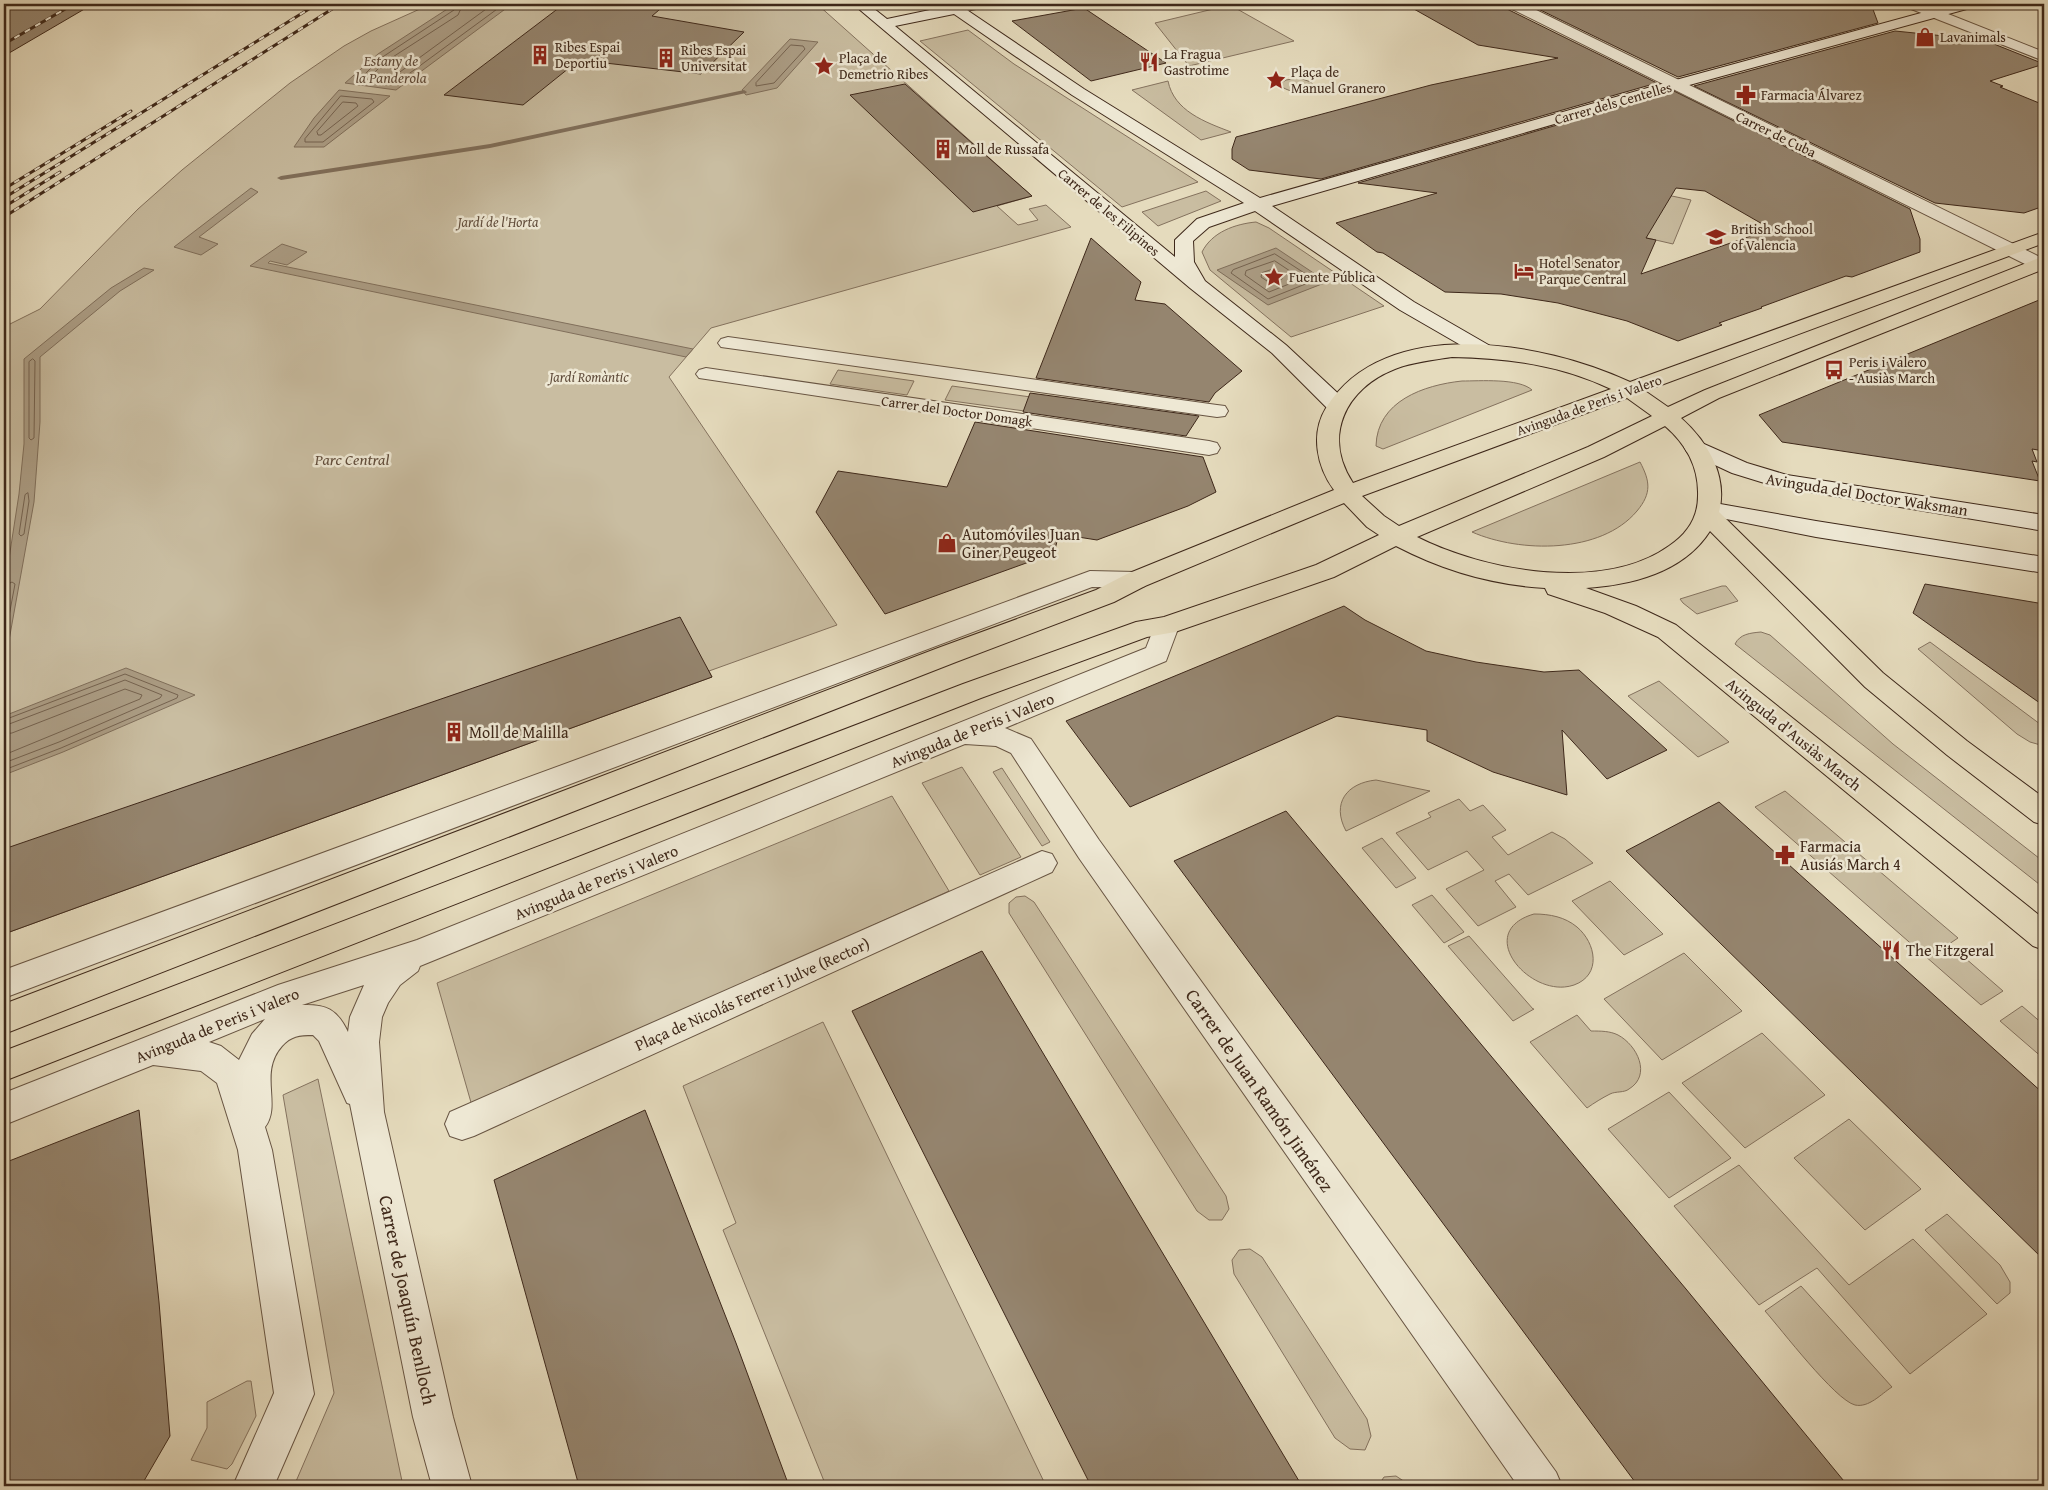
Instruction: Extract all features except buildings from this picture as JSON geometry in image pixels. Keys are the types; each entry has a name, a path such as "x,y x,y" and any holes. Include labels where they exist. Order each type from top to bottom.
{"main road":[{"name":"Avinguda de Peris i Valero","path":"4,1019 947,655 1105,596 1136,580 1348,493 2044,237"},
{"name":"Avinguda de Peris i Valero","path":"4,1066 972,692 1145,628 1166,626 1325,571 1397,536 1596,452 1726,388 2043,264"},
{"path":"1452,351 1485,351 1535,356 1560,362 1607,379 1629,390 1668,417 1695,447 1706,467 1711,486 1709,512 1695,537 1673,556 1644,570 1607,578 1564,580 1517,577 1466,566 1433,555 1397,536 1369,516 1348,493 1329,456 1326,437 1329,420 1336,404 1350,387 1370,373 1394,362 1422,355 1452,351"},
{"path":"1709,512 1874,680 1957,748 2044,814"},
{"name":"Avinguda d'Ausiàs March","path":"1517,577 1588,597 1632,614 1667,632 2044,937"}],"street":[{"name":"Carrer de les Filipines","path":"860,4 1197,284 1280,349 1336,404"},
{"path":"884,24 952,6 981,4"},
{"name":"Carrer de Cuba","path":"1513,4 2011,250 2043,264"},
{"path":"1911,4 2044,57"},
{"name":"Carrer dels Centelles","path":"1257,204 1677,84 1969,4"},
{"path":"952,6 1078,92 1257,204 1407,306 1485,351"},
{"name":"Carrer de les Filipines","path":"1197,284 1185,262 1184,240 1203,223 1257,204"},
{"path":"728,343 1217,411"},
{"name":"Carrer del Doctor Domagk","path":"706,374 1209,448"},
{"name":"Avinguda del Doctor Waksman","path":"1695,447 1727,464 1755,475 1787,482 2044,523"},
{"path":"1709,512 2044,565"},
{"name":"Avinguda de Peris i Valero","path":"4,984 1090,579 1136,580"},
{"name":"Avinguda de Peris i Valero","path":"4,1109 278,999 422,952 1157,654 1166,626"},
{"name":"Carrer de Juan Ramón Jiménez","path":"956,737 983,733 1006,739 1021,746 1089,849 1542,1486"},
{"name":"Plaça de Nicolás Ferrer i Julve (Rector)","path":"462,1124 1042,863"},
{"name":"Carrer de Joaquín Benlloch","path":"422,952 389,975 375,994 366,1018 363,1042 367,1112 433,1417 452,1486"},
{"name":"Carrer de Joaquín Benlloch","path":"254,1486 294,1394 255,1150 253,1070 260,1050 272,1033 284,1024 300,1020 320,1020 331,1030 367,1112"},
{"name":"Carrer de Joaquín Benlloch","path":"151,1051 184,1052 209,1057 231,1074 255,1150"}],"green space":[{"name":"Parc Central","path":"431,4 817,4 1032,196 997,206 1018,225 1038,220 1029,209 1046,205 1071,227 711,328 669,377 837,625 709,671 712,677 4,934 4,327 40,309 138,209 182,170 290,83 344,46 371,31"},
{"path":"1230,5 1294,41 1189,66 1155,23"},
{"path":"968,30 1014,64 1198,182 1122,207 920,41"},
{"path":"1299,78 1311,82 1314,87 1311,90 1299,92 1290,91 1282,87 1281,83 1286,80"},
{"path":"1168,81 1171,91 1184,108 1201,119 1231,132 1201,140 1132,90"},
{"path":"1624,186 1691,200 1673,244 1604,228"},
{"path":"1206,191 1221,201 1158,226 1142,212"},
{"path":"1256,222 1269,228 1384,306 1291,337 1210,270 1202,252 1206,245 1218,234 1232,227","holes":["1218,270 1326,282 1268,304"]},
{"path":"838,370 914,381 907,395 830,384"},
{"path":"1462,381 1509,382 1526,386 1532,390 1383,449 1376,446 1378,430 1385,417 1405,398 1418,391"},
{"path":"952,386 1052,400 1046,414 945,400"},
{"path":"1640,462 1646,475 1648,487 1642,505 1622,525 1603,535 1582,542 1536,546 1513,544 1472,532"},
{"path":"1726,586 1738,601 1697,614 1680,599"},
{"path":"1761,632 1770,635 1893,744 2044,862 2044,888 1735,644 1743,636"},
{"path":"1930,642 2044,727 2044,746 2030,742 2017,734 1918,649"},
{"path":"1659,681 1729,742 1698,757 1628,696"},
{"path":"962,767 1021,857 980,875 922,783"},
{"path":"1002,768 1050,842 1042,846 993,772"},
{"path":"1376,780 1430,791 1346,831 1340,812 1344,796 1357,785"},
{"path":"1785,791 1958,938 1949,944 2003,991 1981,1005 1755,807"},
{"path":"892,796 949,891 472,1106 437,983"},
{"path":"1459,799 1470,811 1483,805 1506,830 1492,837 1508,855 1552,832 1565,839 1593,863 1528,895 1509,874 1495,881 1516,907 1478,926 1446,889 1484,870 1467,851 1428,870 1396,833 1431,817 1428,813"},
{"path":"1382,838 1416,878 1396,888 1362,848"},
{"path":"1610,881 1663,934 1624,955 1572,901"},
{"path":"1432,895 1464,932 1444,943 1412,905"},
{"path":"1025,896 1034,902 1226,1196 1229,1209 1222,1220 1209,1220 1197,1211 1009,913 1009,903 1016,897"},
{"path":"1534,914 1562,918 1577,927 1583,934 1592,950 1593,958 1589,974 1583,980 1574,985 1557,987 1541,983 1526,974 1515,962 1508,948 1508,935 1516,923"},
{"path":"1469,936 1534,1009 1513,1021 1448,946"},
{"path":"1684,953 1742,1011 1662,1060 1604,999"},
{"path":"2022,1006 2044,1025 2044,1059 2000,1021"},
{"path":"1577,1015 1591,1031 1612,1033 1625,1040 1636,1053 1641,1068 1640,1076 1636,1083 1629,1089 1610,1094 1587,1108 1530,1042"},
{"path":"823,1022 1046,1486 826,1486 723,1230 736,1223 683,1086"},
{"path":"1762,1033 1825,1095 1745,1148 1682,1083"},
{"path":"318,1079 403,1486 294,1486 334,1393 283,1095"},
{"path":"1669,1092 1731,1158 1669,1198 1608,1129"},
{"path":"1849,1119 1921,1189 1865,1230 1794,1158"},
{"path":"1739,1165 1849,1285 1913,1239 1987,1314 1910,1374 1817,1268 1759,1305 1674,1206"},
{"path":"1947,1214 2000,1265 2010,1282 2010,1293 1997,1304 1925,1230"},
{"path":"1250,1249 1262,1257 1367,1419 1371,1436 1365,1450 1350,1449 1335,1438 1234,1274 1232,1260 1239,1250"},
{"path":"1801,1286 1892,1387 1875,1400 1855,1405 1835,1391 1822,1378 1765,1311"},
{"path":"247,1381 251,1381 256,1416 232,1464 227,1469 191,1460 207,1428 207,1402"},
{"path":"1396,1476 1411,1486 1378,1486 1384,1477"}],"water":[{"name":"Estany de la Panderola","path":"455,4 512,4 396,90 345,83 378,54"},
{"path":"790,39 818,42 777,88 746,95 742,90"},
{"name":"Estany de la Panderola","path":"339,90 390,96 324,147 294,147 314,118"},
{"path":"251,188 258,192 199,237 218,244 201,255 174,247"},
{"path":"282,244 307,252 287,265 270,261 268,263 693,349 686,357 250,266"},
{"path":"1276,248 1327,282 1268,305 1217,270"},
{"path":"144,268 154,270 120,291 40,357 40,422 34,502 4,668 4,591 19,494 24,444 24,359 111,288"},
{"path":"126,668 195,695 63,752 4,775 4,716"}],"waterway":[{"path":"281,178 490,146 744,92"}],"railway":[{"path":"4,44 74,4"},
{"path":"4,198 317,4"},
{"path":"4,217 340,4"},
{"path":"4,189 131,111"},
{"path":"4,207 60,172"}],"place":[{"name":"Lavanimals","path":"1925,37"},
{"name":"Ribes Espai Deportiu","path":"540,55"},
{"name":"Ribes Espai Universitat","path":"666,58"},
{"name":"La Fragua Gastrotime","path":"1149,62"},
{"name":"Plaça de Demetrio Ribes","path":"824,66"},
{"name":"Plaça de Manuel Granero","path":"1276,80"},
{"name":"Farmacia Álvarez","path":"1746,95"},
{"name":"Moll de Russafa","path":"943,149"},
{"name":"British School of Valencia","path":"1716,237"},
{"name":"Hotel Senator Parque Central","path":"1524,271"},
{"name":"Fuente Pública","path":"1274,277"},
{"name":"Peris i Valero - Ausiàs March","path":"1834,370"},
{"name":"Automóviles Juan Giner Peugeot","path":"947,543"},
{"name":"Moll de Malilla","path":"454,732"},
{"name":"Farmacia Ausiás March 4","path":"1785,855"},
{"name":"The Fitzgeral","path":"1891,950"}],"park label":[{"name":"Jardí de l'Horta","path":"498,222"},
{"name":"Jardí Romàntic","path":"589,377"}]}
